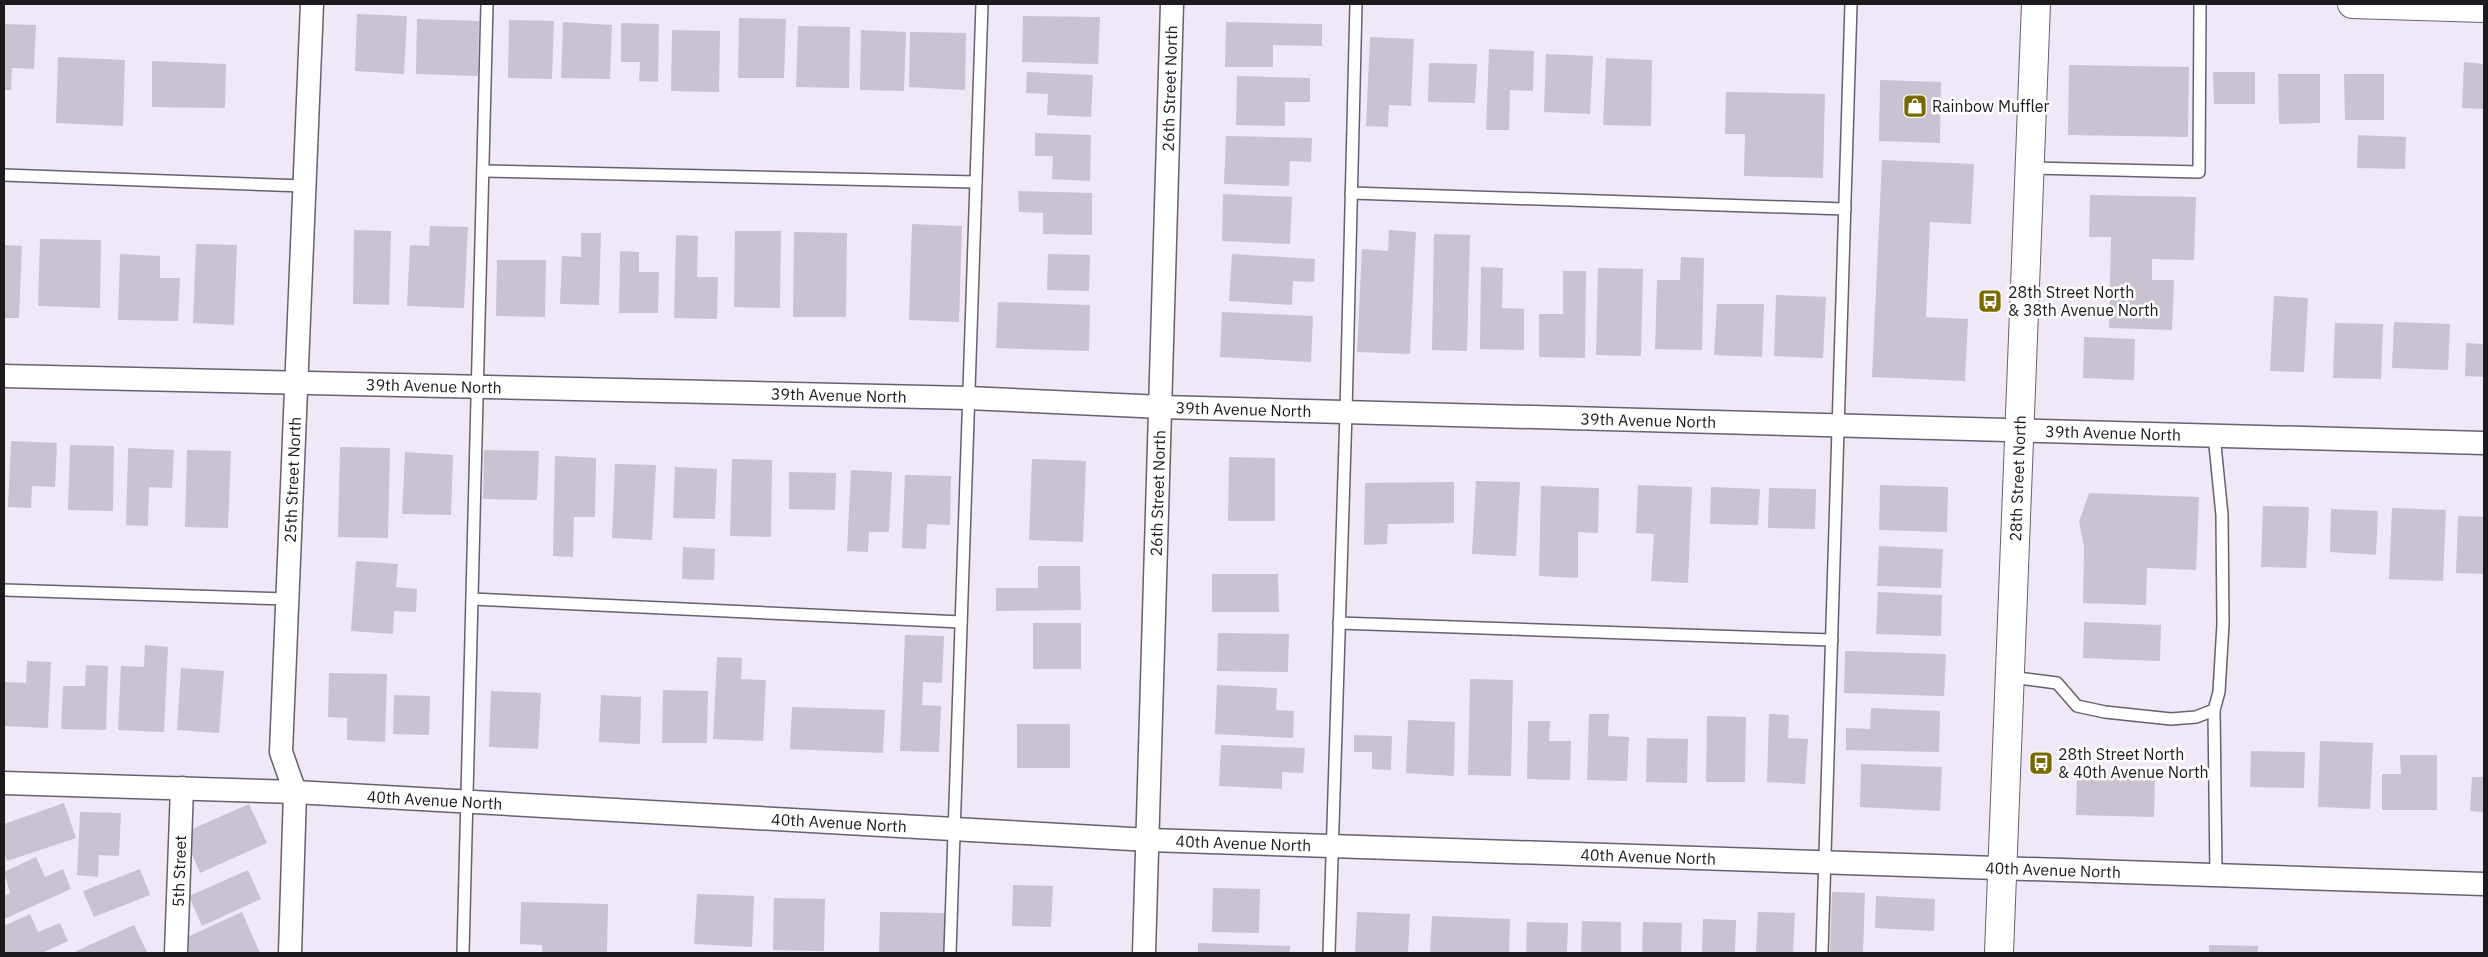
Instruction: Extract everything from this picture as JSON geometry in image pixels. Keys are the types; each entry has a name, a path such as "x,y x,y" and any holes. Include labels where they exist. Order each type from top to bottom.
{"street":[{"name":"25th Street North","path":"290,953 295,792 281,752 312,4"},
{"name":"26th Street North","path":"1144,953 1162,407 1172,4"},
{"name":"28th Street North","path":"1999,953 2036,4"},
{"path":"2352,4 2484,8"},
{"name":"39th Avenue North","path":"4,376 478,389 968,398 1162,407 2484,443"},
{"name":"40th Avenue North","path":"4,783 295,792 1149,840 2484,884"},
{"name":"5th Street","path":"176,953 182,788"}],"lane":[{"path":"463,953 487,4"},
{"path":"950,953 982,4"},
{"path":"1330,953 1356,4"},
{"path":"1822,953 1851,4"},
{"path":"2030,168 2198,172 2200,4"},
{"path":"483,171 976,182"},
{"path":"4,175 304,186"},
{"path":"1351,192 1845,209"},
{"path":"2214,435 2222,515 2223,614 2219,692 2214,710 2216,874"},
{"path":"4,590 288,600"},
{"path":"472,599 961,622"},
{"path":"1339,623 1832,640"},
{"path":"2010,677 2057,683 2077,706 2105,712 2171,719 2196,717 2214,710"}],"building":[{"path":"357,14 407,16 404,74 355,71"},
{"path":"1023,16 1100,17 1098,64 1022,62"},
{"path":"739,18 786,19 784,78 738,78"},
{"path":"417,19 479,21 478,76 416,74"},
{"path":"509,20 554,21 552,79 508,78"},
{"path":"563,22 612,25 610,79 561,78"},
{"path":"1226,22 1322,24 1322,46 1273,45 1273,67 1225,67"},
{"path":"621,23 659,24 658,82 639,81 640,62 621,62"},
{"path":"4,24 36,25 34,69 12,68 11,90 4,90"},
{"path":"798,26 850,27 849,88 796,87"},
{"path":"672,30 720,31 719,92 671,91"},
{"path":"861,30 906,32 904,91 860,90"},
{"path":"910,32 966,33 965,90 909,87"},
{"path":"1370,37 1414,39 1411,106 1389,105 1388,127 1366,126"},
{"path":"1489,49 1534,51 1533,91 1510,90 1509,130 1486,130"},
{"path":"1546,54 1593,56 1590,114 1544,112"},
{"path":"58,57 125,60 123,126 56,123"},
{"path":"1606,58 1652,60 1651,126 1603,125"},
{"path":"152,61 226,64 225,108 152,107"},
{"path":"2464,62 2484,64 2484,109 2462,108"},
{"path":"1429,63 1477,64 1475,103 1428,102"},
{"path":"2069,65 2189,67 2188,137 2068,135"},
{"path":"1027,72 1093,75 1091,117 1047,115 1048,94 1026,93"},
{"path":"2213,72 2255,72 2255,104 2214,104"},
{"path":"2278,74 2320,74 2320,123 2279,124"},
{"path":"2344,74 2384,74 2384,120 2345,120"},
{"path":"1237,76 1310,78 1310,102 1285,102 1285,126 1236,125"},
{"path":"1880,80 1941,82 1940,143 1879,141"},
{"path":"1726,92 1825,94 1823,178 1744,176 1745,134 1725,134"},
{"path":"1035,133 1091,135 1090,181 1052,179 1053,156 1035,156"},
{"path":"2358,135 2406,137 2405,169 2357,168"},
{"path":"1226,136 1312,138 1311,162 1290,161 1289,186 1224,184"},
{"path":"1882,160 1974,164 1971,224 1930,222 1926,317 1968,319 1965,381 1872,377"},
{"path":"1018,191 1092,193 1092,235 1043,234 1043,213 1019,212"},
{"path":"1223,194 1292,197 1290,244 1222,241"},
{"path":"2090,195 2196,197 2194,260 2152,259 2152,280 2174,280 2172,330 2109,328 2111,237 2089,237"},
{"path":"912,224 962,226 959,322 909,320"},
{"path":"430,226 468,227 464,308 407,306 410,245 429,246"},
{"path":"354,230 391,231 389,305 353,304"},
{"path":"1389,230 1416,232 1410,354 1357,352 1362,249 1388,251"},
{"path":"735,231 781,231 780,308 734,307"},
{"path":"794,232 847,233 846,317 793,317"},
{"path":"581,233 601,233 599,305 560,304 562,256 581,257"},
{"path":"1434,234 1470,235 1467,351 1432,350"},
{"path":"676,235 698,236 697,277 718,277 717,319 674,318"},
{"path":"40,239 101,240 100,308 38,306"},
{"path":"196,244 237,245 234,325 193,323"},
{"path":"4,245 22,246 19,318 4,318"},
{"path":"620,251 639,252 639,272 659,272 658,313 619,313"},
{"path":"120,254 160,256 160,278 180,278 178,321 118,320"},
{"path":"1048,254 1090,255 1089,291 1047,290"},
{"path":"1232,254 1315,259 1314,282 1293,281 1292,305 1229,301"},
{"path":"1681,257 1704,258 1702,350 1655,349 1657,280 1680,280"},
{"path":"497,260 546,260 545,317 496,316"},
{"path":"1481,267 1503,268 1502,308 1524,309 1524,350 1480,349"},
{"path":"1598,268 1643,269 1641,356 1596,355"},
{"path":"1563,271 1586,271 1585,358 1539,357 1539,314 1563,314"},
{"path":"1776,295 1826,297 1823,358 1774,356"},
{"path":"2274,296 2308,298 2304,372 2270,371"},
{"path":"998,302 1090,305 1089,351 996,348"},
{"path":"1717,304 1764,304 1762,357 1714,355"},
{"path":"1222,312 1313,316 1311,362 1220,357"},
{"path":"2394,322 2450,324 2448,370 2392,368"},
{"path":"2335,323 2383,324 2381,379 2333,378"},
{"path":"2084,337 2135,339 2134,380 2083,378"},
{"path":"2466,343 2484,344 2484,377 2465,376"},
{"path":"11,441 57,443 55,487 32,486 31,508 8,507"},
{"path":"70,445 114,446 113,511 68,510"},
{"path":"340,447 390,448 388,538 338,537"},
{"path":"128,448 174,450 172,488 149,487 148,526 126,525"},
{"path":"187,450 231,451 228,528 185,527"},
{"path":"484,450 539,451 537,500 483,499"},
{"path":"405,452 453,455 451,515 402,514"},
{"path":"555,456 596,458 595,517 574,517 573,557 553,556"},
{"path":"1229,457 1275,458 1275,521 1228,521"},
{"path":"732,459 772,460 771,537 730,536"},
{"path":"1032,459 1086,461 1083,542 1029,540"},
{"path":"615,464 656,465 652,540 612,538"},
{"path":"675,467 717,469 715,519 673,518"},
{"path":"851,470 892,472 889,532 869,532 868,552 847,551"},
{"path":"789,472 836,473 835,510 789,509"},
{"path":"905,475 951,476 950,525 927,524 926,549 902,548"},
{"path":"1476,481 1520,482 1516,556 1472,554"},
{"path":"1454,482 1454,523 1388,524 1387,544 1364,545 1365,483"},
{"path":"1638,485 1692,487 1688,583 1651,581 1654,534 1636,533"},
{"path":"1880,485 1948,487 1947,532 1879,530"},
{"path":"1541,486 1599,488 1598,533 1578,532 1578,578 1539,576"},
{"path":"1711,487 1760,489 1758,525 1710,524"},
{"path":"1769,488 1816,489 1815,529 1768,528"},
{"path":"2089,493 2199,497 2196,570 2147,568 2146,605 2083,603 2084,547 2079,522"},
{"path":"2263,506 2309,507 2306,568 2261,567"},
{"path":"2392,508 2446,510 2443,581 2389,579"},
{"path":"2331,509 2378,511 2376,555 2330,552"},
{"path":"2458,516 2484,517 2484,574 2456,573"},
{"path":"1879,546 1943,549 1941,588 1877,586"},
{"path":"683,547 715,549 714,580 682,579"},
{"path":"356,561 398,564 396,587 417,589 416,612 394,611 393,634 351,631"},
{"path":"1038,566 1080,566 1081,610 996,611 996,588 1038,588"},
{"path":"1212,574 1278,574 1279,612 1212,612"},
{"path":"1878,592 1942,595 1941,636 1876,634"},
{"path":"2084,622 2161,625 2160,661 2083,658"},
{"path":"1033,623 1081,623 1081,669 1033,669"},
{"path":"1218,633 1289,634 1288,672 1217,671"},
{"path":"905,635 944,636 942,683 923,682 922,705 941,706 939,752 900,751"},
{"path":"145,645 168,647 164,732 118,730 121,666 144,667"},
{"path":"1845,651 1946,654 1944,696 1844,693"},
{"path":"717,657 742,658 741,679 766,680 763,741 713,739"},
{"path":"27,661 51,662 48,728 4,726 4,682 26,683"},
{"path":"86,665 108,666 106,730 61,729 63,686 85,686"},
{"path":"181,668 224,671 219,733 177,730"},
{"path":"329,673 387,674 385,742 347,740 347,718 328,717"},
{"path":"1470,679 1513,680 1511,776 1468,775"},
{"path":"1217,685 1277,688 1276,710 1294,711 1293,738 1215,734"},
{"path":"663,690 708,691 707,743 662,743"},
{"path":"491,691 541,693 538,749 489,747"},
{"path":"394,695 430,696 429,735 393,734"},
{"path":"601,695 641,697 640,744 599,742"},
{"path":"792,707 885,710 883,753 790,749"},
{"path":"1871,708 1940,711 1939,752 1846,750 1846,728 1870,729"},
{"path":"1589,714 1609,714 1608,736 1629,737 1627,781 1587,780"},
{"path":"1769,714 1789,715 1788,738 1808,739 1805,784 1767,782"},
{"path":"1707,716 1746,717 1745,782 1706,782"},
{"path":"1408,720 1455,722 1454,776 1406,773"},
{"path":"1528,721 1550,721 1549,741 1571,741 1570,780 1527,779"},
{"path":"1017,724 1070,724 1070,768 1017,768"},
{"path":"1354,735 1392,736 1391,770 1372,769 1372,752 1354,752"},
{"path":"1647,738 1688,739 1687,783 1646,782"},
{"path":"2320,741 2373,743 2370,809 2318,807"},
{"path":"1221,745 1305,748 1303,773 1282,772 1282,789 1219,786"},
{"path":"2251,751 2305,752 2304,788 2250,787"},
{"path":"2400,755 2437,755 2437,810 2382,810 2382,774 2401,774"},
{"path":"1861,764 1942,767 1940,811 1860,807"},
{"path":"2077,775 2155,778 2154,817 2076,815"},
{"path":"2472,777 2484,777 2484,812 2470,811"},
{"path":"64,803 76,838 7,861 4,851 4,824"},
{"path":"249,804 267,843 200,873 183,833"},
{"path":"80,812 121,813 119,856 99,855 98,877 77,875"},
{"path":"36,857 45,877 63,869 71,889 4,919 4,896 10,893 4,872"},
{"path":"140,869 150,895 94,917 83,891"},
{"path":"248,870 261,899 202,926 189,896"},
{"path":"1013,885 1053,886 1051,927 1012,926"},
{"path":"1213,888 1260,889 1259,933 1212,932"},
{"path":"1832,892 1865,893 1863,953 1830,953"},
{"path":"697,894 754,896 752,947 694,944"},
{"path":"1876,896 1935,899 1934,931 1875,928"},
{"path":"774,898 825,899 824,951 773,950"},
{"path":"521,902 608,904 607,953 542,953 542,945 520,944"},
{"path":"242,912 260,953 190,953 183,939"},
{"path":"880,912 945,913 944,953 879,953"},
{"path":"1357,912 1410,914 1408,953 1355,953"},
{"path":"1758,912 1795,913 1793,953 1756,953"},
{"path":"30,914 38,932 60,923 68,941 42,953 4,953 4,926"},
{"path":"1432,916 1510,919 1509,953 1430,953"},
{"path":"1703,919 1736,920 1735,953 1702,953"},
{"path":"1582,921 1621,922 1621,953 1581,953"},
{"path":"1527,922 1568,923 1567,953 1526,953"},
{"path":"1643,922 1682,923 1681,953 1642,953"},
{"path":"134,925 147,952 77,953 76,951"},
{"path":"1198,943 1290,946 1290,953 1198,953"},
{"path":"2209,945 2258,946 2258,953 2209,953"}],"place":[{"name":"Rainbow Muffler","path":"1915,106"},
{"name":"28th Street North & 38th Avenue North","path":"1990,301"},
{"name":"28th Street North & 40th Avenue North","path":"2041,763"}]}
